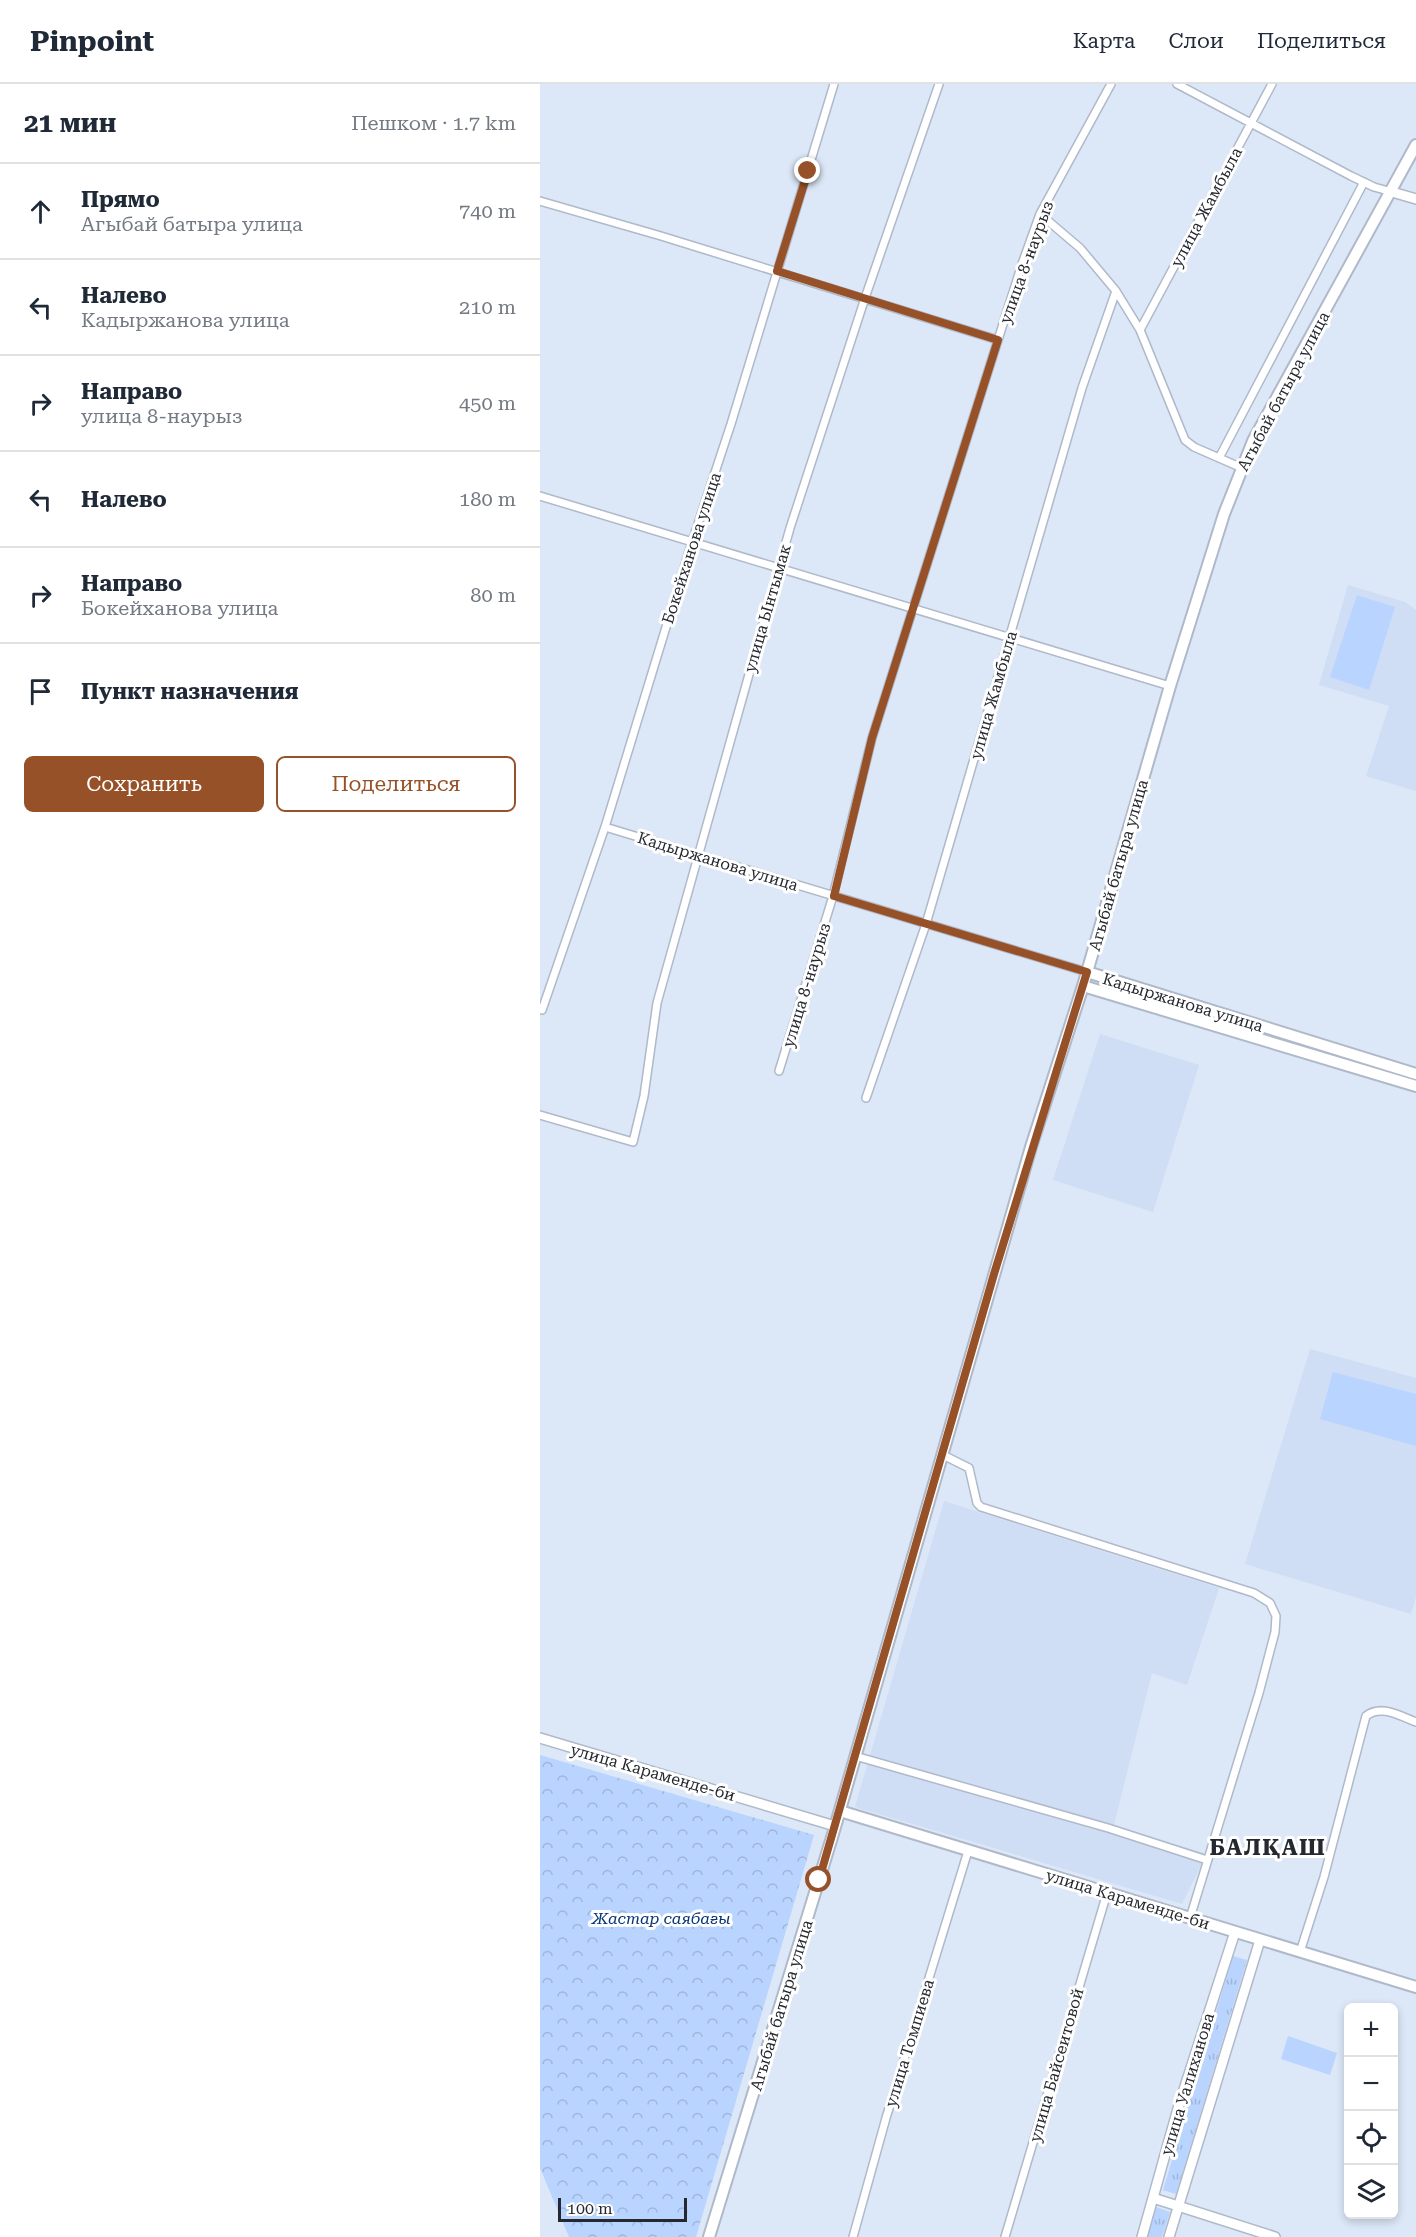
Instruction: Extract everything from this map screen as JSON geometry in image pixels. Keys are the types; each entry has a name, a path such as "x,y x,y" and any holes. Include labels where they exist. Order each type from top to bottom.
{"main road":[{"name":"Агыбай батыра улица","path":"708,2237 759,2079 840,1811 1031,1147 1083,986 1170,686 1224,514 1253,441 1416,145"},
{"name":"Кадыржанова улица","path":"1087,972 1416,1074"},
{"name":"Кадыржанова улица","path":"1083,986 1416,1086"},
{"name":"улица Караменде-би","path":"840,1811 1416,1987"}],"street":[{"name":"Бокейханова улица","path":"542,1011 605,827 834,84"},
{"name":"улица Ынтымак","path":"540,1115 633,1142 644,1096 657,1003 778,568 865,298 939,84"},
{"name":"улица 8-наурыз","path":"779,1071 834,896 872,738 1040,214 1111,84"},
{"path":"1177,84 1364,182 1416,199"},
{"name":"улица Жамбыла","path":"1140,330 1272,84"},
{"path":"1219,458 1364,182"},
{"path":"540,201 777,271 998,340"},
{"path":"1040,214 1080,248 1116,291 1140,330 1185,440 1194,447 1242,468"},
{"name":"улица Жамбыла","path":"866,1098 926,924 1082,388 1116,291"},
{"path":"540,496 1170,686"},
{"name":"Кадыржанова улица","path":"605,827 1087,972"},
{"path":"943,1455 969,1468 977,1503 981,1507 1254,1593 1270,1603 1276,1616 1275,1632 1259,1693 1190,1918"},
{"path":"1300,1952 1324,1877 1366,1716 1372,1711 1380,1710 1416,1722"},
{"name":"улица Караменде-би","path":"540,1738 835,1826"},
{"path":"855,1756 1108,1828 1207,1860"},
{"name":"улица Томпиева","path":"853,2237 886,2118 968,1851"},
{"name":"улица Байсеитовой","path":"1005,2237 1107,1893"},
{"name":"улица Уалиханова","path":"1142,2237 1179,2105 1235,1932"},
{"name":"улица Уалиханова","path":"1169,2237 1260,1940"},
{"path":"1153,2198 1275,2237"}],"shaded area":[{"path":"1348,585 1405,602 1416,610 1416,791 1366,776 1389,706 1319,685"},
{"path":"1100,1034 1199,1065 1153,1212 1053,1180"},
{"path":"1310,1349 1416,1378 1416,1597 1411,1614 1245,1564"},
{"path":"944,1501 1219,1588 1187,1685 1152,1673 1114,1825 1204,1853 1201,1866 1182,1904 855,1807"}],"green space":[{"path":"1357,595 1395,607 1369,690 1330,677"},
{"path":"1333,1372 1416,1394 1416,1446 1320,1419"},
{"name":"Жастар саябағы","path":"540,1755 814,1835 696,2237 569,2237 540,2168"},
{"path":"1233,1956 1247,1960 1176,2194 1163,2190"},
{"path":"1288,2036 1337,2053 1330,2075 1281,2059"},
{"path":"1156,2207 1170,2212 1162,2237 1147,2237"}],"district":[{"name":"БАЛҚАШ","path":"1268,1847"}],"route":[{"path":"808,171 777,271 998,340 872,738 834,896 1087,972 1031,1147 819,1880"}]}
